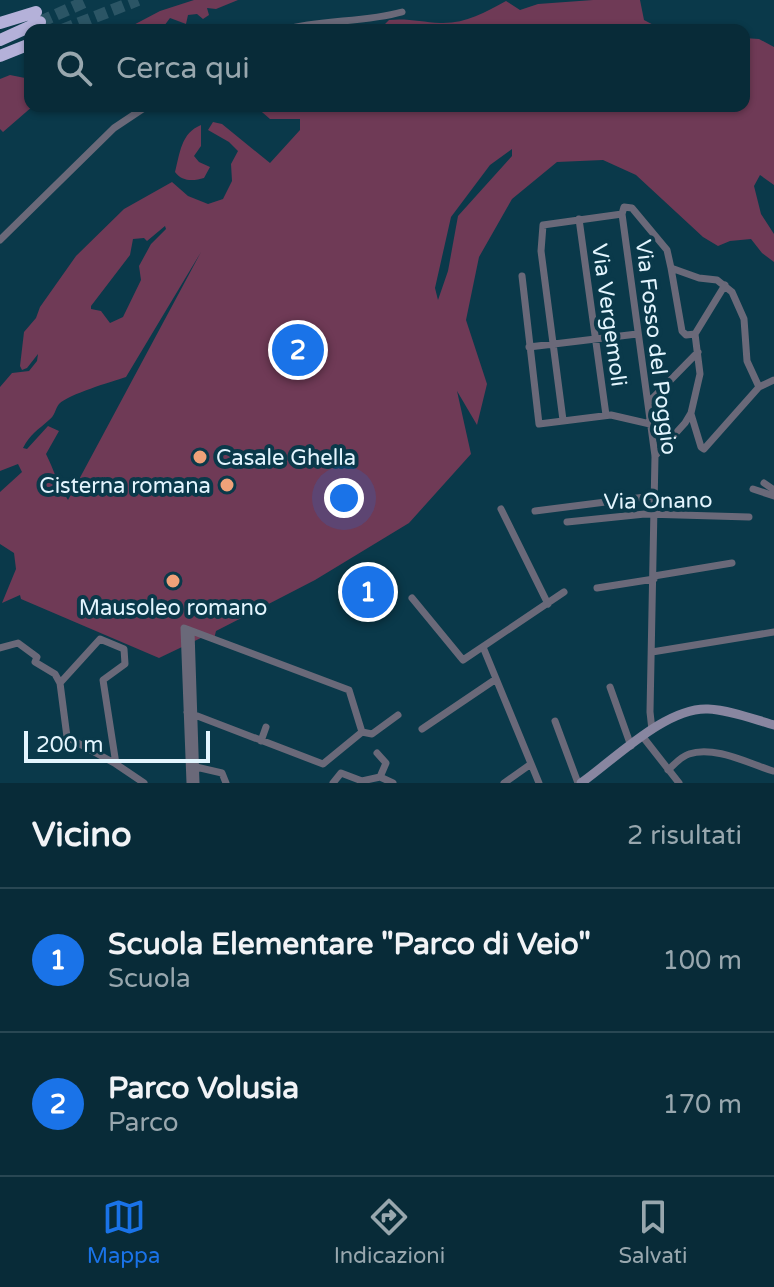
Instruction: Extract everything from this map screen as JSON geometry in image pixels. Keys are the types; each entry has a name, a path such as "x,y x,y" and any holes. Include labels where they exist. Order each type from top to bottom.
{"highway":[{"path":"0,23 38,17 26,24"},
{"path":"0,40 24,25"},
{"path":"0,56 24,46"}],"street":[{"path":"312,24 364,20 402,12"},
{"path":"0,240 108,133 138,112"},
{"path":"563,420 541,251 543,224 632,208 667,250 682,331 686,335 695,334"},
{"name":"Via Fosso del Poggio","path":"625,210 637,334 655,456 652,730"},
{"name":"Via Vergemoli","path":"579,219 606,415"},
{"path":"671,268 699,278 717,280 733,293 743,318 749,368 759,387"},
{"path":"522,276 539,424 606,415 650,424"},
{"path":"655,456 691,413 700,374 695,334 725,285"},
{"path":"529,347 637,334"},
{"path":"648,403 698,352"},
{"path":"691,413 701,448 704,449 759,387 774,380"},
{"path":"764,483 774,493"},
{"path":"753,489 774,493"},
{"path":"535,511 653,496"},
{"path":"501,509 548,604"},
{"name":"Via Onano","path":"567,522 654,515 749,517"},
{"path":"597,588 732,563"},
{"path":"412,598 463,660 564,592"},
{"path":"190,783 188,630 349,690 362,732"},
{"path":"652,652 774,632"},
{"path":"60,683 100,639 124,649 125,664 103,680 116,764"},
{"path":"0,648 18,643 37,657 35,662 55,674 60,683 67,737 144,783"},
{"path":"483,647 539,783"},
{"path":"422,729 496,679"},
{"path":"610,687 631,746"},
{"path":"555,721 583,782 680,713 721,710 774,725"},
{"path":"191,714 323,764 362,732"},
{"path":"191,714 196,783"},
{"path":"362,732 372,734 398,715"},
{"path":"261,741 266,727"},
{"path":"643,737 679,783"},
{"path":"668,770 684,756 699,752 718,754 774,769 771,783"},
{"path":"377,753 386,763 378,778"},
{"path":"504,783 531,764"},
{"path":"196,767 222,773 226,783"},
{"path":"333,783 341,773 362,781 378,778 393,783"}],"shaded area":[{"path":"194,0 238,0 216,9 207,8 209,15 203,19 197,14 188,15 186,24 170,18 166,24 135,24 160,11"},
{"path":"640,0 644,20 652,24 385,24 389,20 458,22 506,1 520,10 538,4"},
{"path":"750,38 759,39 774,47 774,185 760,175 754,186 761,214 774,234 774,262 751,239 730,241 718,246 703,237 636,175 603,160 557,162 512,199 479,257 466,320 487,384 477,425 457,391 471,454 409,523 315,580 216,631 214,639 205,636 159,658 21,599 20,595 2,603 16,569 14,553 0,544 0,492 22,472 18,464 0,471 0,387 12,373 29,371 37,361 38,354 27,368 22,370 20,366 24,332 76,256 124,209 172,182 188,196 208,204 223,199 232,181 231,164 238,151 208,130 213,122 222,124 270,163 300,130 300,119 270,119 262,112 750,112","holes":["512,149 512,156 458,216 448,271 438,300 435,288 451,217 490,165","165,226 166,229 151,244 139,266 141,280 123,317 110,323 101,311 91,309 91,306 130,255 133,239 144,238 147,241","201,252 68,500 46,454 59,431 48,426 27,449 23,448 64,400 126,377"]},
{"path":"10,75 24,78 26,112 3,132 0,129 0,79"},
{"path":"201,125 201,146 194,156 210,167 204,178 185,179 175,172 180,151 189,133"}],"tunnel":[{"path":"40,22 89,0"},
{"path":"77,24 138,0"}],"place":[{"name":"Parco Volusia","path":"298,350"},
{"name":"Casale Ghella","path":"200,457"},
{"name":"Cisterna romana","path":"227,485"},
{"name":"Mausoleo romano","path":"173,581"},
{"name":"Scuola Elementare \"Parco di Veio\"","path":"368,592"}]}
